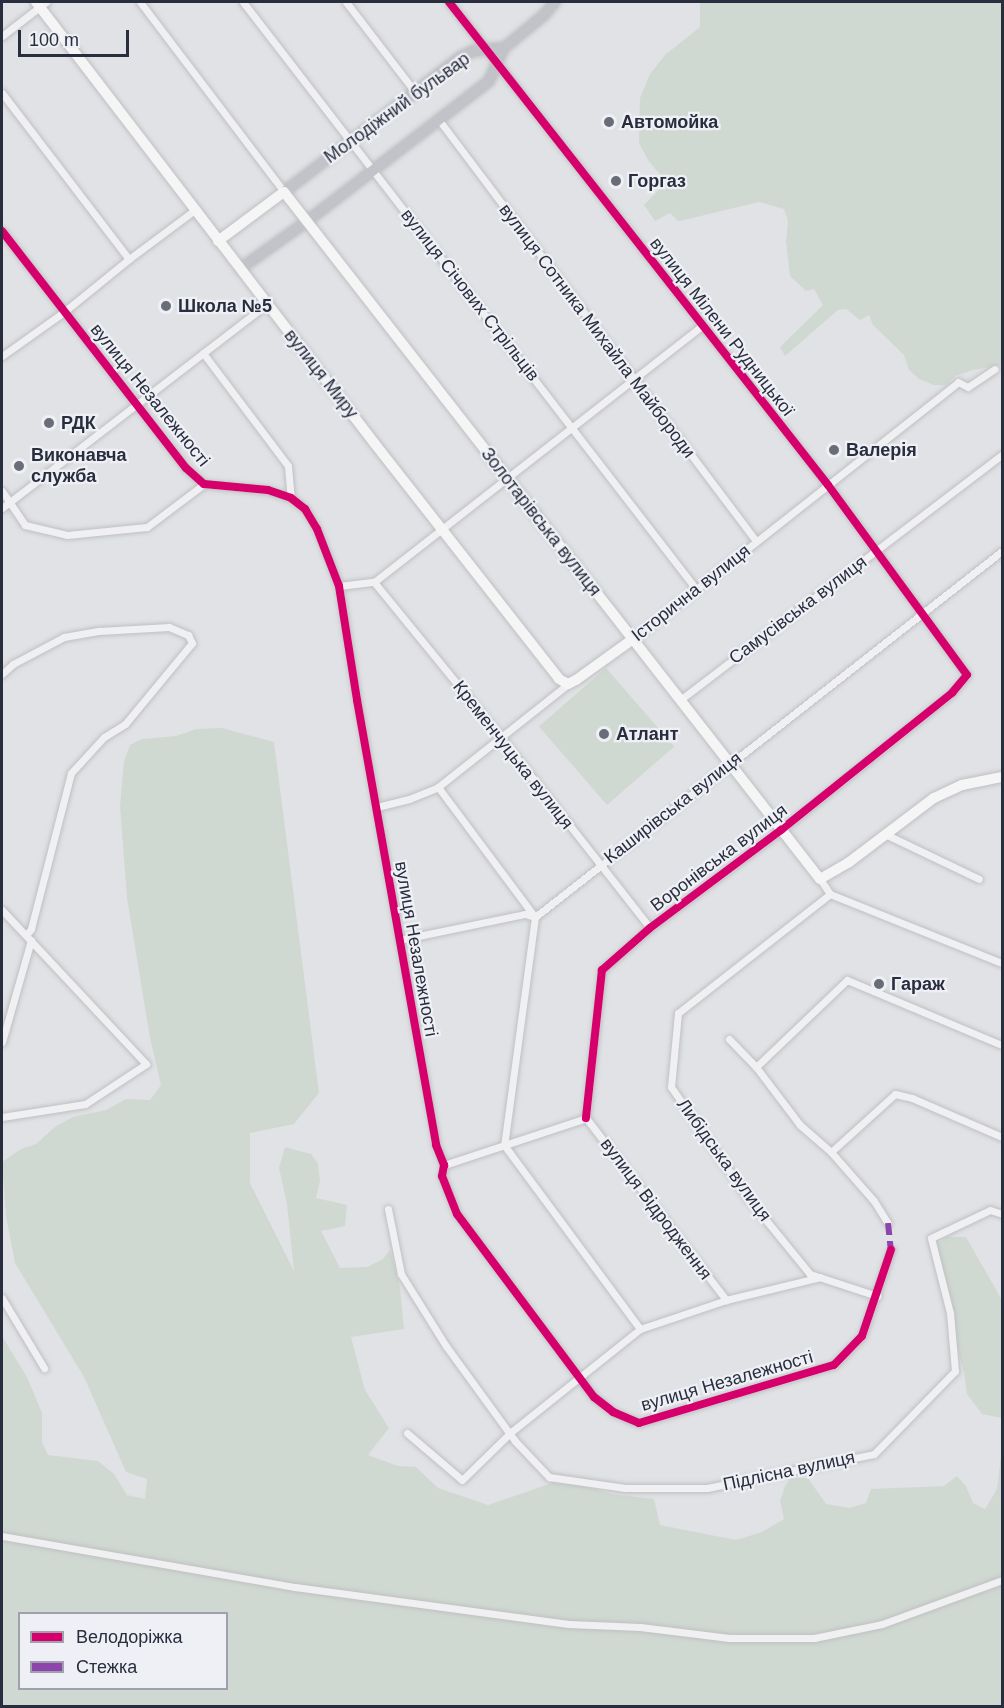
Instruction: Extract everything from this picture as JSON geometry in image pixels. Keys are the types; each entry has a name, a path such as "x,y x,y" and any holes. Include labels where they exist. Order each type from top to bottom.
{"main road":[{"path":"504,48 544,15 555,2"},
{"name":"вулиця Миру","path":"41,3 240,269 441,530 559,679 568,684"},
{"name":"Молодіжний бульвар","path":"219,241 459,57 486,49 504,48 489,81 306,222 240,269"},
{"name":"Золотарівська вулиця","path":"284,192 820,879"},
{"name":"Історична вулиця","path":"568,684 633,639"},
{"path":"820,879 840,868 920,807 950,790 974,782 1002,777"}],"street":[{"name":"Золотарівська вулиця","path":"140,2 284,192"},
{"name":"вулиця Січових Стрільців","path":"243,2 696,589"},
{"path":"346,2 415,93"},
{"name":"вулиця Мілени Рудницької","path":"449,2 828,484 967,675"},
{"path":"2,36 41,3"},
{"path":"2,93 129,259"},
{"name":"вулиця Сотника Михайла Майбороди","path":"439,120 756,541"},
{"path":"2,356 65,311 196,209"},
{"name":"вулиця Незалежності","path":"2,231 186,468 204,484 268,490 291,498 304,509 317,529 339,586 436,1145 444,1166 442,1176 456,1214 594,1397 613,1412 639,1423 834,1365 862,1336 891,1250"},
{"path":"2,508 267,304"},
{"path":"339,586 374,582 702,326"},
{"path":"203,353 288,466 291,498"},
{"name":"Історична вулиця","path":"633,639 958,382 968,387 995,369"},
{"name":"Самусівська вулиця","path":"680,700 1002,455"},
{"path":"2,491 25,525 46,532 67,535 147,527 204,484"},
{"name":"Каширівська вулиця","path":"535,917 1002,551"},
{"name":"Кременчуцька вулиця","path":"374,582 502,739 650,928"},
{"path":"2,674 13,664 64,637 99,631 169,627 188,635 192,643 125,724 104,737 71,773 2,1042"},
{"name":"Воронівська вулиця","path":"586,1118 602,970 650,928 782,830 952,693 967,675"},
{"name":"Історична вулиця","path":"377,807 409,799 438,787 502,739 568,684"},
{"path":"438,787 535,917 504,1145 640,1329"},
{"path":"885,834 979,879"},
{"name":"Золотарівська вулиця","path":"820,879 830,894"},
{"path":"830,894 1002,963"},
{"name":"Либідська вулиця","path":"830,894 678,1012 671,1087 748,1198 810,1274 877,1296"},
{"path":"2,910 146,1064 85,1104 2,1117"},
{"path":"399,940 525,914 535,917"},
{"path":"756,1067 847,980 1002,1045"},
{"path":"729,1039 756,1067 800,1125 831,1152 874,1201 888,1223"},
{"path":"831,1152 895,1094 912,1098 1002,1137"},
{"path":"444,1166 586,1118"},
{"name":"вулиця Відродження","path":"586,1118 726,1300"},
{"name":"Підлісна вулиця","path":"388,1209 401,1274 446,1346 526,1455 549,1477 625,1488 707,1488 874,1454 955,1371 950,1313 931,1238 990,1210 1002,1214"},
{"path":"407,1433 462,1480 511,1432 640,1329 726,1300 820,1277"},
{"path":"2,1298 44,1368"},
{"path":"2,1536 295,1587 569,1624 640,1627 729,1638 814,1638 882,1624 1002,1580"}],"shaded area":[{"path":"700,2 1002,2 1002,365 955,376 946,385 934,385 919,379 909,370 904,355 873,325 869,315 860,320 846,309 838,310 785,356 780,347 823,305 814,289 806,291 790,276 786,241 788,221 784,209 759,202 678,221 670,213 655,221 644,205 666,182 648,160 639,143 640,98 650,74 665,55 700,27"},
{"name":"Атлант","path":"606,668 674,746 607,805 539,726"},
{"path":"222,728 274,742 319,1093 294,1124 250,1133 250,1183 294,1271 287,1204 279,1168 285,1147 311,1154 318,1164 320,1181 316,1198 347,1205 345,1226 321,1231 340,1268 367,1267 383,1259 390,1250 400,1287 404,1329 351,1337 365,1390 389,1428 368,1455 398,1466 416,1467 438,1488 488,1505 552,1483 582,1486 612,1494 654,1499 660,1525 736,1540 762,1532 784,1519 780,1501 785,1486 791,1478 808,1478 826,1504 850,1508 866,1503 871,1489 944,1486 957,1476 966,1486 973,1503 985,1509 997,1489 1002,1447 1002,1706 2,1706 2,1336 27,1377 42,1413 42,1442 48,1455 98,1461 114,1474 127,1495 145,1499 147,1479 126,1472 84,1377 15,1263 6,1216 2,1162 21,1149 36,1144 56,1126 73,1117 106,1110 126,1099 150,1100 161,1085 150,1038 127,898 120,806 124,761 130,745 142,739 176,736 196,729"},
{"path":"947,1237 966,1237 1002,1300 1002,1418 982,1414 967,1394 964,1372 931,1249"}],"marked path":[{"path":"888,1223 891,1250"}],"cycle path":[{"path":"449,2 828,485 967,675 952,693 781,830 650,928 602,970 586,1118"},
{"path":"2,231 186,468 204,484 268,490 291,498 305,509 317,529 339,586 436,1145 444,1165 442,1176 457,1214 594,1397 613,1412 639,1423 834,1365 862,1336 891,1250"}],"place":[{"name":"Автомойка","path":"609,122"},
{"name":"Горгаз","path":"616,181"},
{"name":"Школа №5","path":"166,306"},
{"name":"РДК","path":"49,423"},
{"name":"Валерія","path":"834,450"},
{"name":"Виконавча служба","path":"19,466"},
{"name":"Атлант","path":"604,734"},
{"name":"Гараж","path":"879,984"}]}
